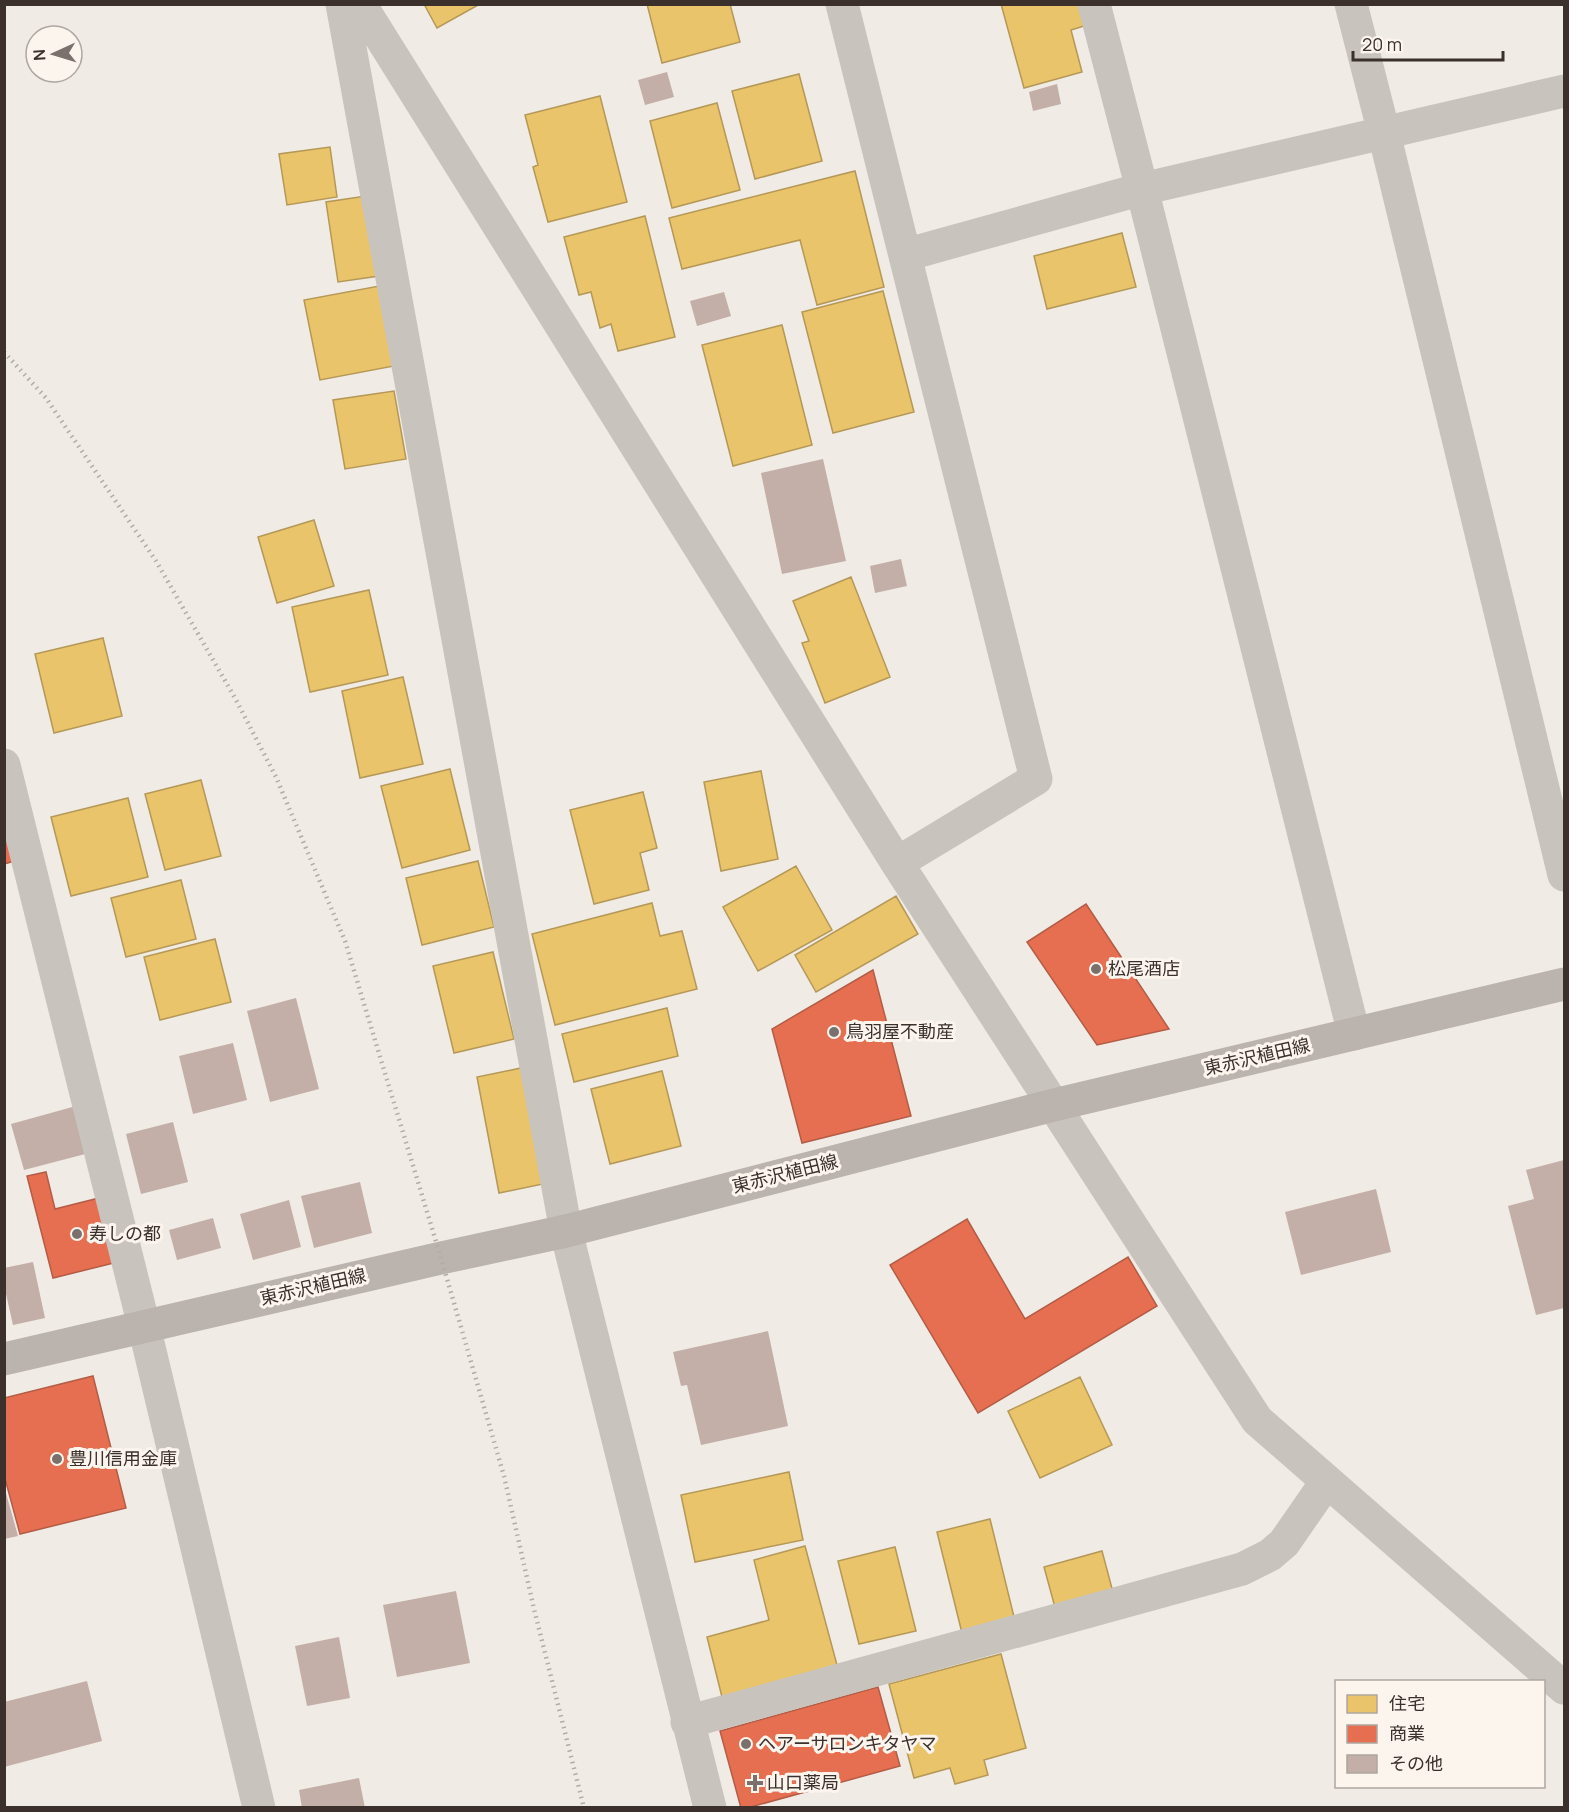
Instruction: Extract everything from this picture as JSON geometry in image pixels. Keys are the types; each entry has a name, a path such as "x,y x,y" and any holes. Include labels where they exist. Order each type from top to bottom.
{"main road":[{"name":"東赤沢植田線","path":"4,1359 430,1260 566,1231 1054,1105 1564,984"}],"street":[{"path":"342,4 566,1231 710,1808"},
{"path":"360,4 897,863 1257,1420 1564,1688"},
{"path":"842,4 1036,778 897,863"},
{"path":"1094,4 1354,1034"},
{"path":"1351,4 1564,874"},
{"path":"905,255 1142,189 1564,91"},
{"path":"4,765 144,1326 259,1808"},
{"path":"687,1722 1242,1569 1270,1555 1284,1543 1327,1481"}],"building: 住宅":[{"path":"424,4 480,4 437,28"},
{"path":"647,4 730,4 740,42 662,63"},
{"path":"1001,4 1078,4 1084,26 1071,30 1082,72 1024,88"},
{"path":"799,74 822,161 755,179 732,91"},
{"path":"600,96 627,202 548,222 533,167 538,165 525,115"},
{"path":"717,103 740,190 672,208 650,121"},
{"path":"330,147 337,197 287,205 279,154"},
{"path":"855,171 884,287 817,305 800,240 682,269 669,218"},
{"path":"366,196 379,276 338,282 326,202"},
{"path":"645,216 675,337 618,351 611,324 600,328 591,292 579,295 564,237"},
{"path":"1122,233 1136,287 1047,309 1034,256"},
{"path":"379,286 394,366 320,380 304,300"},
{"path":"883,291 914,412 833,433 802,312"},
{"path":"782,325 812,445 733,466 702,345"},
{"path":"394,391 406,459 345,469 333,400"},
{"path":"314,520 334,586 277,603 258,537"},
{"path":"851,577 890,677 825,703 802,643 809,641 793,601"},
{"path":"369,590 388,675 310,692 292,607"},
{"path":"103,638 122,716 54,733 35,654"},
{"path":"403,677 423,764 360,778 342,691"},
{"path":"450,769 470,850 402,868 381,786"},
{"path":"761,771 778,859 721,871 704,782"},
{"path":"201,780 221,856 165,870 145,794"},
{"path":"643,792 657,848 640,853 649,890 594,904 570,810"},
{"path":"128,798 148,877 71,896 51,817"},
{"path":"478,861 494,927 422,945 406,878"},
{"path":"796,866 832,930 758,971 723,907"},
{"path":"181,880 196,939 126,957 111,898"},
{"path":"896,896 918,934 816,992 795,955"},
{"path":"652,903 660,936 682,931 697,989 555,1025 532,934"},
{"path":"215,939 231,1002 160,1020 144,957"},
{"path":"493,952 514,1039 454,1053 433,966"},
{"path":"667,1008 678,1056 574,1082 562,1034"},
{"path":"521,1068 543,1184 499,1193 477,1077"},
{"path":"662,1071 681,1146 610,1164 591,1089"},
{"path":"1080,1377 1112,1445 1040,1478 1008,1411"},
{"path":"789,1472 803,1540 695,1562 681,1495"},
{"path":"990,1519 1016,1625 963,1637 937,1532"},
{"path":"805,1546 837,1665 722,1697 707,1637 769,1620 754,1560"},
{"path":"895,1547 916,1631 859,1644 838,1561"},
{"path":"1102,1551 1114,1596 1056,1611 1044,1567"},
{"path":"1001,1654 1026,1748 984,1760 988,1775 955,1784 950,1768 914,1778 889,1684"}],"building: 商業":[{"path":"4,821 15,861 4,864"},
{"path":"1086,904 1169,1029 1097,1045 1027,942"},
{"path":"873,970 911,1116 802,1143 772,1029"},
{"path":"46,1172 55,1209 107,1196 122,1261 53,1278 27,1176"},
{"path":"967,1219 1025,1319 1128,1257 1157,1306 978,1413 890,1265"},
{"path":"93,1376 126,1508 20,1534 4,1475 4,1398"},
{"path":"878,1687 900,1766 741,1808 720,1731"}],"building: その他":[{"path":"667,72 674,97 645,105 638,80"},
{"path":"1057,84 1061,104 1033,111 1029,92"},
{"path":"724,292 731,316 697,326 690,301"},
{"path":"823,459 846,561 782,574 761,473"},
{"path":"901,559 907,586 875,593 870,566"},
{"path":"296,998 319,1089 270,1102 247,1011"},
{"path":"233,1043 247,1100 193,1114 179,1056"},
{"path":"76,1106 89,1153 24,1170 11,1124"},
{"path":"173,1122 188,1182 141,1194 126,1134"},
{"path":"1564,1160 1564,1308 1536,1315 1508,1206 1534,1199 1526,1170"},
{"path":"360,1182 372,1233 314,1248 301,1196"},
{"path":"1376,1189 1391,1252 1301,1275 1285,1212"},
{"path":"289,1200 301,1247 253,1260 240,1214"},
{"path":"213,1218 221,1248 177,1260 169,1230"},
{"path":"33,1262 45,1318 13,1325 4,1285 4,1268"},
{"path":"768,1331 788,1426 701,1445 687,1385 681,1386 673,1352"},
{"path":"4,1486 18,1536 4,1539"},
{"path":"456,1591 470,1663 397,1677 383,1605"},
{"path":"339,1637 350,1698 307,1706 295,1646"},
{"path":"87,1681 102,1741 4,1767 4,1702"},
{"path":"359,1778 365,1808 302,1808 299,1790"}],"railway":[{"path":"4,352 46,398 156,561 235,698 276,777 345,941 504,1476 534,1609 584,1808"}],"place":[{"name":"松尾酒店","path":"1096,969"},
{"name":"鳥羽屋不動産","path":"834,1032"},
{"name":"寿しの都","path":"77,1234"},
{"name":"豊川信用金庫","path":"57,1459"},
{"name":"ヘアーサロンキタヤマ","path":"746,1744"},
{"name":"山口薬局","path":"755,1783"}]}
